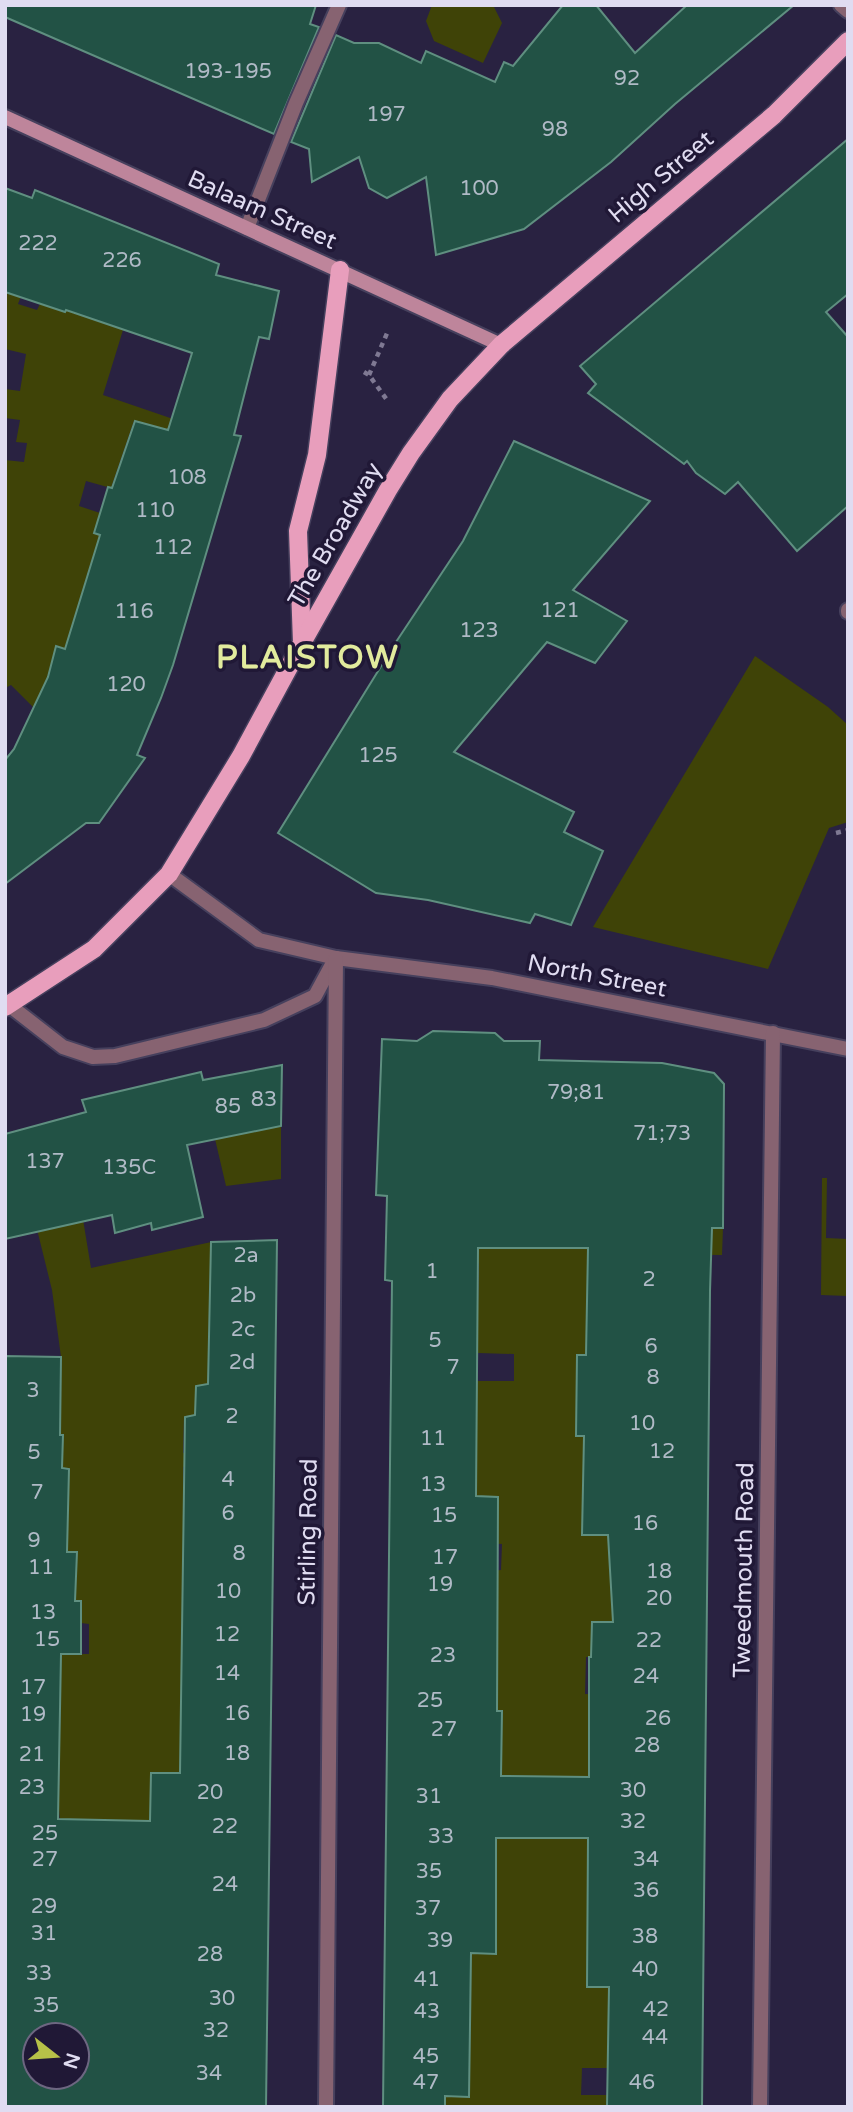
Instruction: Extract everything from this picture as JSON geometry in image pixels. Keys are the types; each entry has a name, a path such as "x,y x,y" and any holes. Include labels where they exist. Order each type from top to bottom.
{"main road":[{"name":"High Street","path":"501,345 775,115 848,41"},
{"name":"Balaam Street","path":"5,117 501,345"},
{"path":"302,643 298,531 317,455 340,270"},
{"name":"The Broadway","path":"169,874 241,756 411,453 450,399 501,345"},
{"path":"7,1006 94,949 169,874"}],"street":[{"path":"247,228 296,103 339,5"},
{"path":"841,5 848,11"},
{"name":"North Street","path":"169,874 259,940 336,958 492,978 848,1049"},
{"path":"7,1006 63,1047 93,1057 116,1056 264,1020 315,996 336,958"},
{"name":"Stirling Road","path":"326,2107 336,958"},
{"name":"Tweedmouth Road","path":"760,2107 773,1033"}],"path":[{"path":"369,375 390,328"},
{"path":"358,369 369,375 387,400"},
{"path":"836,833 848,830"}],"shaded area":[{"path":"432,5 493,5 502,23 483,63 434,41 426,21"},
{"path":"5,250 33,264 18,304 37,310 40,304 78,277 95,320 123,330 103,395 179,421 177,432 134,421 111,488 86,481 79,506 100,513 94,533 141,548 134,572 92,559 78,606 70,651 56,646 95,687 34,708 11,685 5,688 5,460 24,462 27,443 16,442 20,420 5,418 5,389 20,391 26,354 5,349"},
{"path":"755,656 828,707 848,725 848,822 829,828 768,969 593,927"},
{"path":"281,1126 281,1179 226,1186 215,1139"},
{"path":"822,1178 827,1178 826,1238 848,1239 848,1296 821,1295"},
{"path":"78,1189 91,1268 216,1241 209,1384 196,1386 195,1415 184,1417 183,1453 207,1453 206,1466 183,1467 183,1654 204,1773 151,1773 151,1811 181,1812 91,2041 91,2021 76,2021 59,1809 35,1808 35,1800 59,1800 60,1736 37,1735 36,1728 60,1728 61,1675 37,1654 89,1654 89,1624 81,1623 81,1601 38,1600 38,1582 76,1582 77,1552 63,1552 39,1516 68,1516 69,1470 62,1468 63,1435 32,1435 60,1423 61,1357 52,1290 30,1201"},
{"path":"681,1227 723,1228 722,1255 616,1254 617,1291 577,1410 576,1436 616,1436 582,1512 582,1534 638,1535 636,1622 592,1622 591,1657 586,1657 585,1694 635,1695 589,1733 589,1756 635,1757 635,1777 561,1777 561,1838 588,1838 587,1987 633,1987 632,2068 582,2068 581,2095 607,2095 607,2107 445,2107 445,2096 469,2096 470,2045 446,1953 495,1954 472,1854 496,1854 496,1819 473,1711 448,1668 497,1667 498,1643 491,1571 501,1570 502,1544 476,1543 475,1533 498,1534 498,1497 476,1496 476,1472 452,1381 514,1381 514,1354 478,1353 478,1329 452,1328 451,1307 478,1307 479,1263 450,1262 449,1248 549,1248"}],"building":[{"path":"5,5 316,5 310,24 319,27 274,134 5,17"},
{"path":"563,5 596,5 635,53 687,5 794,5 675,104 611,162 524,229 436,255 426,177 387,198 369,188 359,157 312,182 309,149 291,142 336,35 354,43 379,43 421,63 426,51 495,82 504,62 513,66"},
{"path":"848,139 848,294 826,312 848,337 848,506 797,551 738,482 725,494 696,473 687,461 684,464 588,393 596,384 580,366"},
{"path":"5,188 32,198 35,190 219,264 216,275 279,291 269,339 259,337 234,435 241,436 173,665 137,755 145,758 99,823 86,823 5,884 5,760 14,749 48,677 56,646 65,649 100,535 94,533 108,487 112,488 135,421 168,430 192,353 5,292"},
{"path":"514,441 650,501 573,590 627,621 595,663 547,642 454,752 574,812 564,832 603,851 571,925 535,914 530,923 428,900 376,893 278,833 396,642 463,541"},
{"path":"433,1031 495,1033 504,1041 540,1041 539,1060 662,1063 714,1073 724,1084 723,1228 712,1228 710,1291 702,2107 607,2107 609,1987 587,1987 588,1838 496,1838 496,1954 471,1953 469,2097 445,2096 445,2107 383,2107 392,1281 385,1280 387,1196 376,1195 382,1039 417,1041","holes":["478,1248 588,1248 586,1355 577,1355 576,1436 584,1436 582,1535 608,1535 613,1622 592,1622 589,1657 589,1777 501,1776 502,1711 497,1711 498,1497 476,1496"]},
{"path":"282,1065 281,1126 187,1145 203,1217 152,1230 151,1223 115,1233 112,1215 5,1239 5,1134 86,1112 82,1100 201,1072 203,1080"},
{"path":"277,1240 266,2107 5,2107 5,1356 61,1357 62,1468 69,1469 67,1552 77,1552 75,1601 81,1601 81,1654 61,1654 58,1819 150,1821 151,1773 180,1773 185,1417 195,1415 196,1386 208,1384 211,1242"}],"district":[{"name":"PLAISTOW","path":"308,658"}]}
